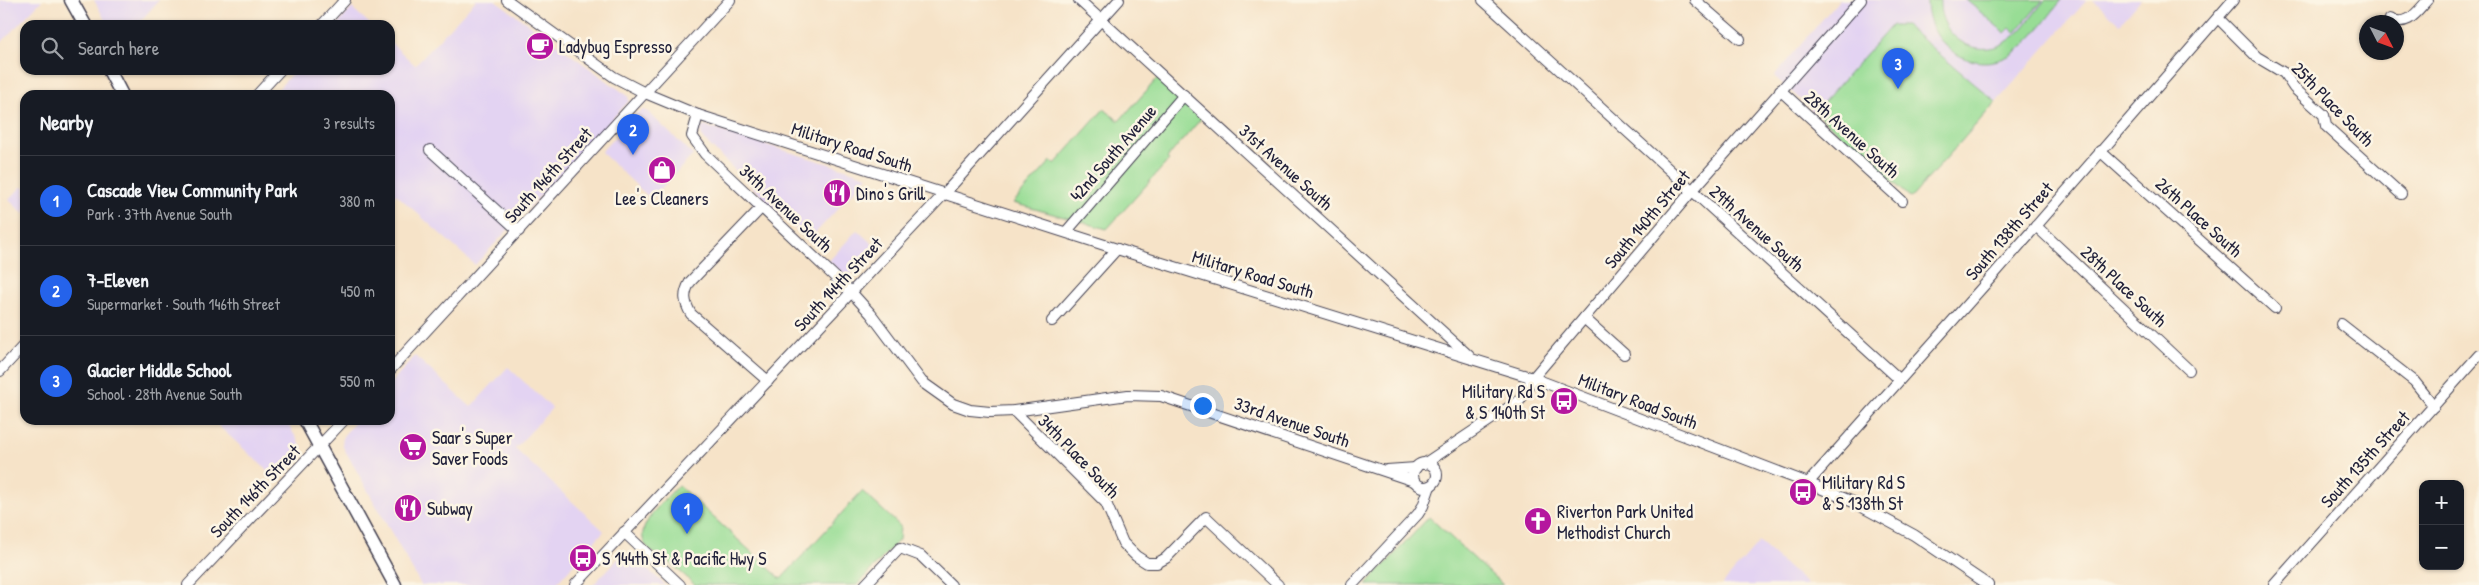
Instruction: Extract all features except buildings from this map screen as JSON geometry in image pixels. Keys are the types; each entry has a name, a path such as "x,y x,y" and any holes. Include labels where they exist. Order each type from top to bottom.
{"main road":[{"path":"72,0 82,20"},
{"path":"112,75 119,90"},
{"path":"308,425 395,585"}],"street":[{"path":"327,20 345,0"},
{"name":"Military Road South","path":"507,0 614,77 645,93 698,115 1116,249 1533,378 1808,482 1854,502 1914,535 1988,585"},
{"name":"South 146th Street","path":"395,365 730,0"},
{"name":"31st Avenue South","path":"1079,0 1471,358"},
{"name":"South 144th Street","path":"575,585 945,193 1119,0"},
{"path":"1695,0 1740,39"},
{"name":"South 140th Street","path":"1420,466 1437,453 1450,448 1520,400 1533,378 1692,191 1861,0"},
{"name":"South 138th Street","path":"1808,482 2036,226 2233,0"},
{"path":"2404,22 2412,17 2428,0"},
{"name":"29th Avenue South","path":"1487,1 1899,379"},
{"name":"25th Place South","path":"2218,18 2257,57 2284,73 2294,88 2324,115 2326,126 2401,194"},
{"path":"262,90 275,75"},
{"name":"28th Avenue South","path":"1780,90 1902,202"},
{"name":"42nd South Avenue","path":"1066,232 1184,95"},
{"name":"34th Avenue South","path":"698,115 692,136 696,142 761,208 852,293 876,320 913,373 937,394 953,404 970,410 1014,411"},
{"path":"430,150 519,231"},
{"name":"26th Place South","path":"2100,151 2275,308"},
{"path":"761,208 690,282 684,297 686,306 691,314 768,381"},
{"name":"28th Place South","path":"2036,226 2189,370"},
{"path":"1052,321 1116,249"},
{"path":"1584,318 1624,354"},
{"path":"2341,324 2414,381 2434,406"},
{"path":"0,371 20,349"},
{"name":"South 135th Street","path":"2274,585 2434,406 2477,362"},
{"name":"33rd Avenue South","path":"1014,411 1128,395 1161,396 1382,471 1423,487"},
{"name":"34th Place South","path":"1014,411 1106,503 1123,543 1136,556 1147,563 1157,563 1166,558 1206,517 1278,585"},
{"name":"South 146th Street","path":"188,585 339,425"},
{"name":"South 140th Street","path":"1434,468 1450,448"},
{"path":"1352,585 1418,514 1423,506 1423,487 1413,474 1420,466 1430,464 1434,468 1436,477 1423,487"},
{"name":"33rd Avenue South","path":"1382,471 1420,466"},
{"path":"624,532 680,585"},
{"path":"865,585 900,548 921,556 951,585"}],"shaded area":[{"path":"0,0 42,0 23,20 20,20 20,23 0,44"},
{"path":"94,0 159,0 141,20 105,20"},
{"path":"476,0 495,0 628,96 629,101 475,265 395,195 395,90 277,90 291,75 395,75 395,47 415,65"},
{"path":"1839,0 2087,0 1911,198 1774,76"},
{"path":"2093,0 2141,0 2120,24"},
{"path":"352,8 365,20 341,20"},
{"path":"642,110 647,111 693,155 651,199 601,152"},
{"path":"705,126 868,176 808,241 703,139 700,129"},
{"path":"20,188 20,210 9,200"},
{"path":"857,230 878,249 850,275 840,271 829,261"},
{"path":"415,356 471,407 508,367 552,408 515,449 604,531 555,585 421,585 342,445 343,436 353,425 395,425 395,378"},
{"path":"218,425 288,425 302,447 301,452 277,479"},
{"path":"1759,542 1808,585 1722,585"},
{"path":"619,558 639,561 665,585 593,585"}],"green space":[{"path":"1927,0 1940,0 1941,13 1945,24 1952,34 1971,46 1982,48 1994,47 2012,38 2045,0 2062,0 2033,36 2019,49 1997,60 1982,62 1967,59 1943,43 1934,30 1929,16"},
{"path":"1966,0 2043,0 2015,33 2010,28 2005,33"},
{"path":"1892,25 1905,25 1996,102 1911,198 1815,112"},
{"path":"1157,79 1201,119 1167,158 1169,160 1107,229 1013,203 1051,161 1055,164 1104,109 1119,121"},
{"path":"678,485 781,579 862,491 900,526 899,540 857,585 695,585 664,557 652,552 643,540 643,532 651,515"},
{"path":"1429,517 1503,585 1366,585"}],"place":[{"name":"Ladybug Espresso","path":"540,46"},
{"name":"Glacier Middle School","path":"1898,89"},
{"name":"7-Eleven","path":"633,155"},
{"name":"Lee's Cleaners","path":"662,170"},
{"name":"Dino's Grill","path":"837,193"},
{"name":"Military Rd S & S 140th St","path":"1564,401"},
{"name":"Saar's Super Saver Foods","path":"413,447"},
{"name":"Military Rd S & S 138th St","path":"1803,492"},
{"name":"Subway","path":"408,508"},
{"name":"Riverton Park United Methodist Church","path":"1538,521"},
{"name":"Cascade View Community Park","path":"687,534"},
{"name":"S 144th St & Pacific Hwy S","path":"583,558"}]}
